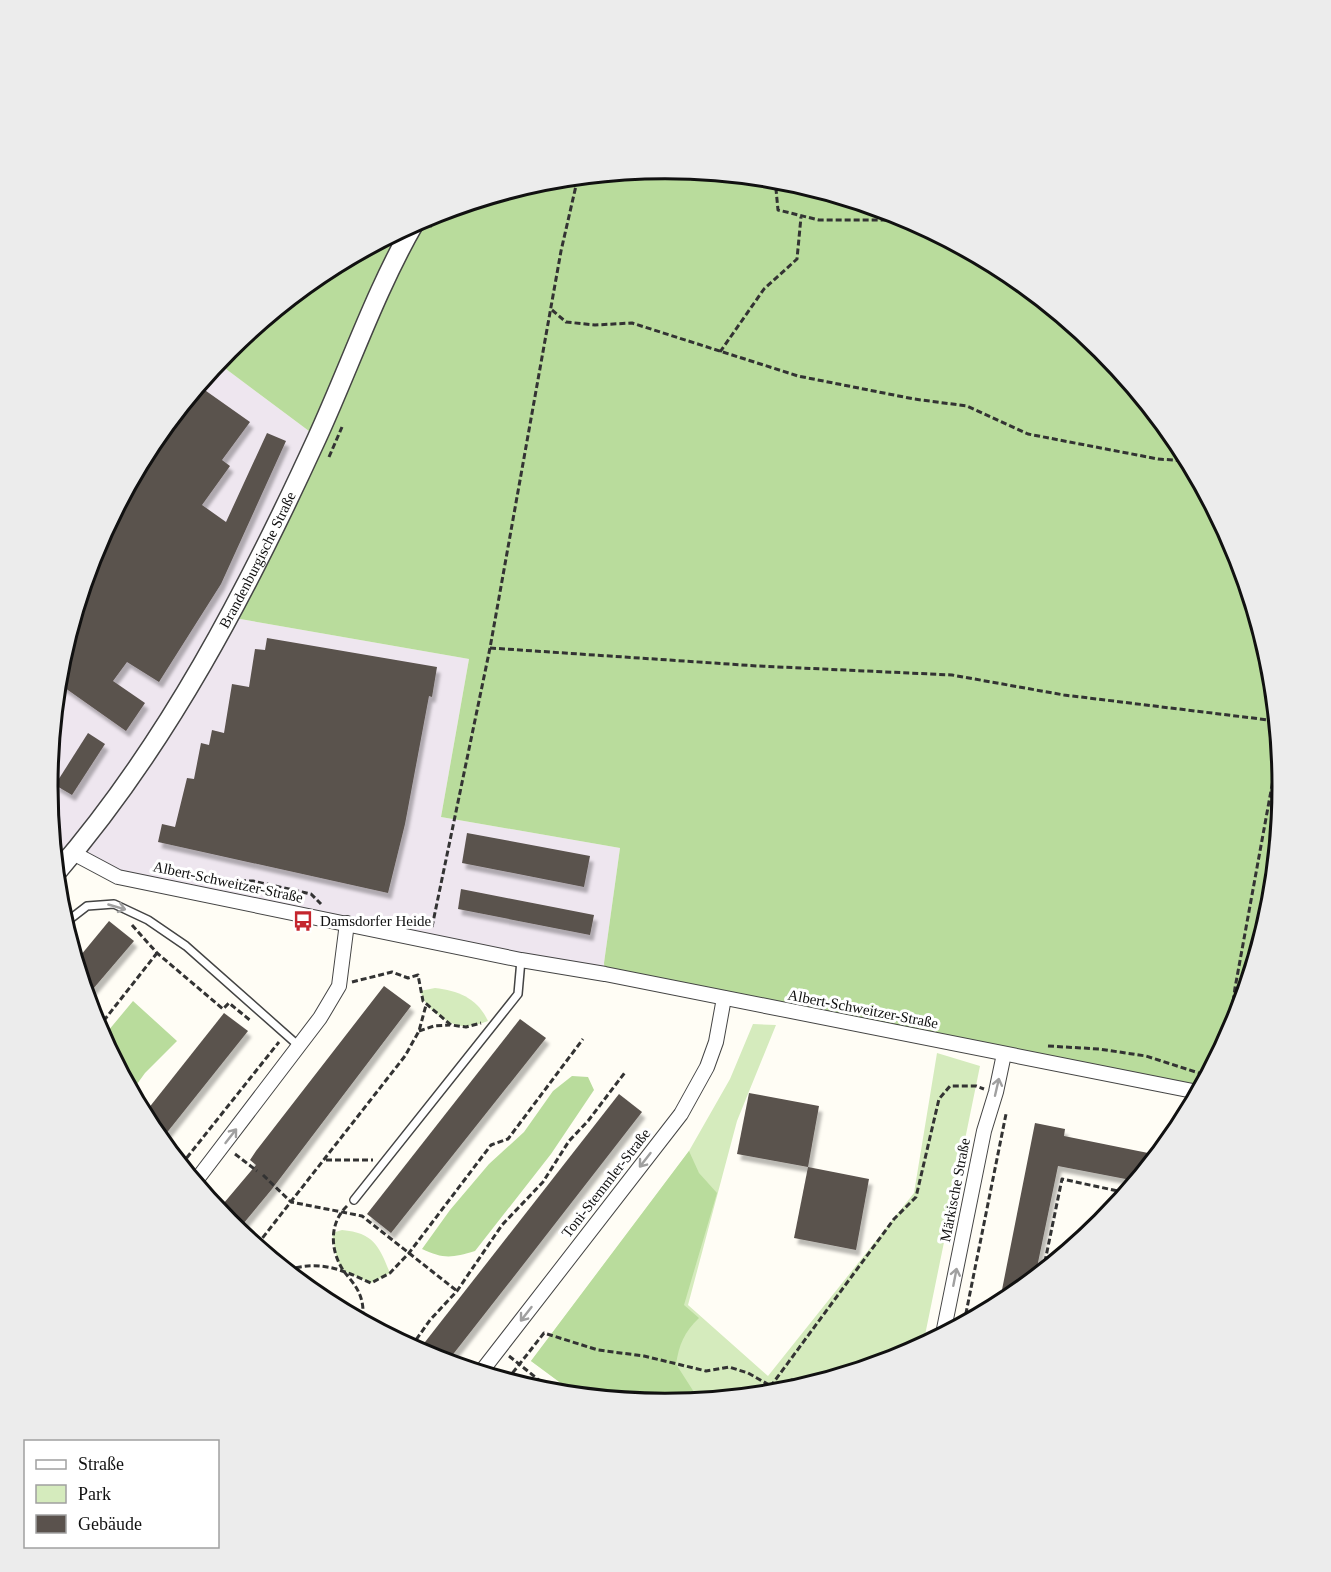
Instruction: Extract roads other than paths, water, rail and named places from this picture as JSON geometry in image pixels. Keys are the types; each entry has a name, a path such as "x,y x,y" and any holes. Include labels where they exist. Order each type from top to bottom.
{"street":[{"name":"Brandenburgische Straße","path":"64,864 144,757 187,690 229,617 313,447 374,302 406,238"},
{"name":"Albert-Schweitzer-Straße","path":"73,853 118,877 521,960 605,974 1191,1091"},
{"path":"200,1175 300,1047 339,986 348,923"},
{"name":"Toni-Stemmler-Straße","path":"486,1366 681,1114 707,1067 716,1042 724,998"},
{"name":"Märkische Straße","path":"945,1324 984,1131 996,1092 1004,1054"}],"lane":[{"path":"73,917 87,906 114,904 148,920 186,946 300,1047"},
{"path":"354,1200 518,994 521,960"}],"place":[{"name":"Damsdorfer Heide","path":"303,921"}]}
